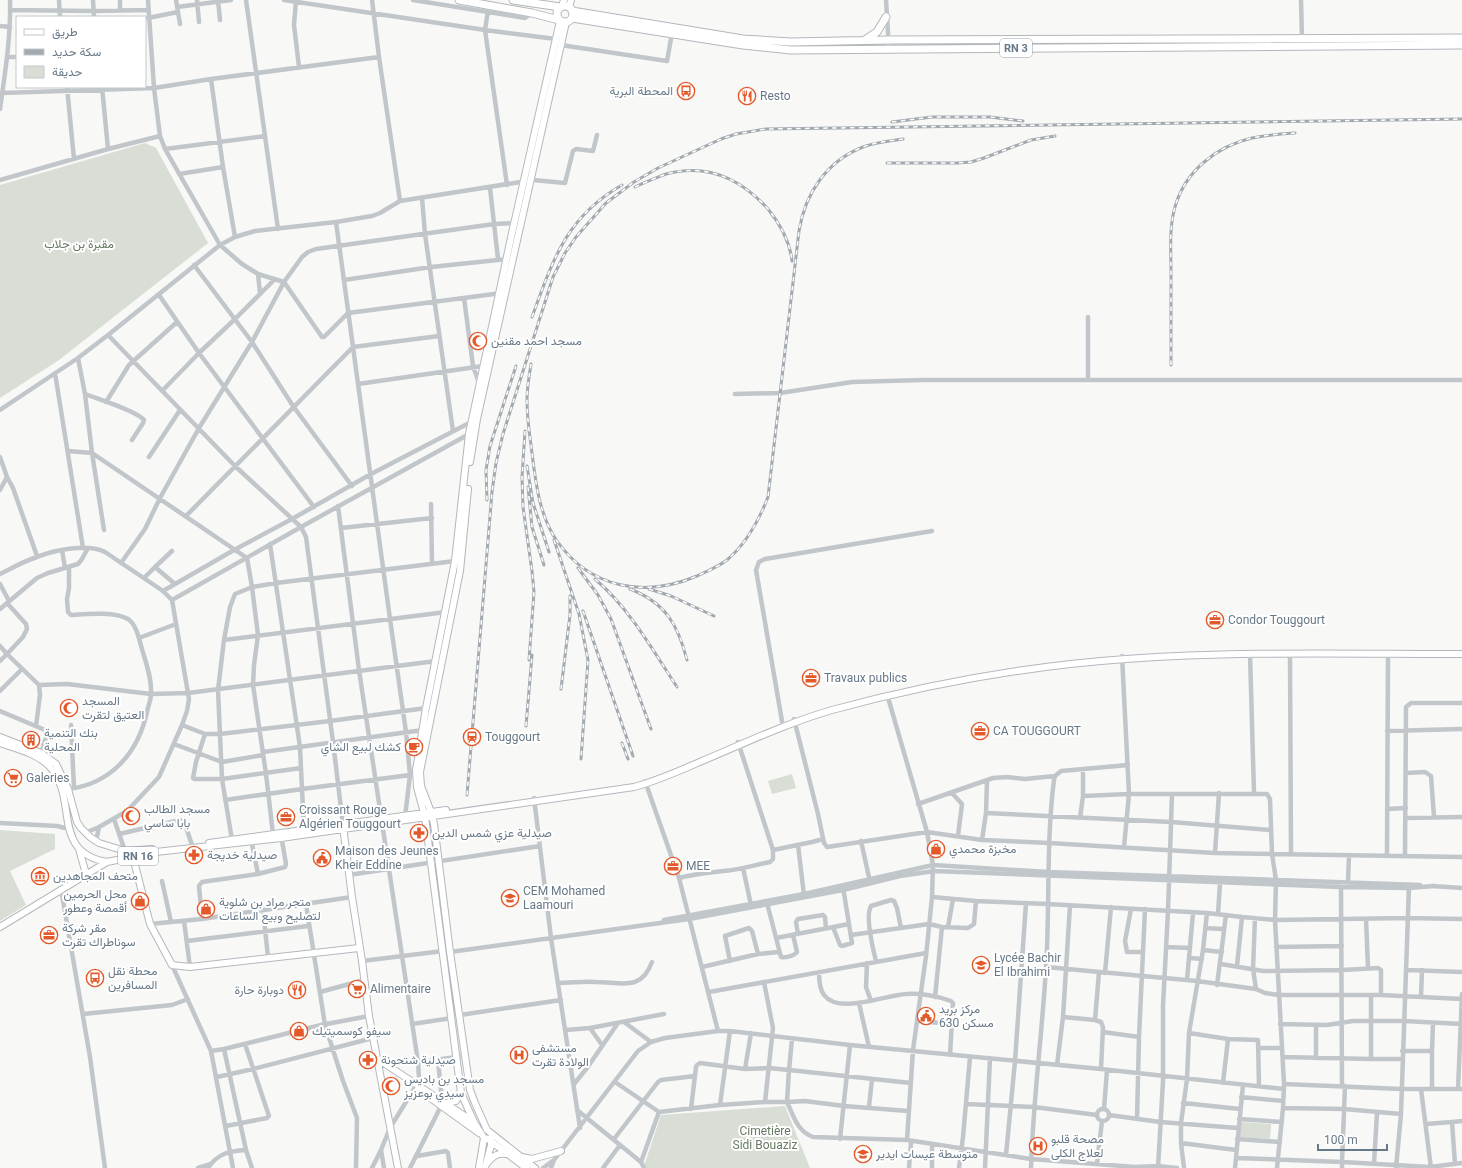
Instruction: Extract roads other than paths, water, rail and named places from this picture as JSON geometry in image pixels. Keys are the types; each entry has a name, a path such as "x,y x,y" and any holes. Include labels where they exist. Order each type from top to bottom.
{"highway":[{"name":"RN 3","path":"459,0 488,9 532,13 566,11"},
{"name":"RN 3","path":"513,0 771,49 889,49 1008,44 1462,38"},
{"path":"864,41 877,32 886,17"},
{"name":"RN 3","path":"673,31 764,41 818,42 888,40 1008,44 1462,45"}],"main road":[{"path":"474,1122 462,1093 425,814 418,793 416,777 426,708 455,561 471,433 566,11"},
{"path":"474,421 479,383 503,293 507,259 514,223 527,181"},
{"path":"471,433 460,571 420,772 421,786 432,814 470,1090 487,1136 486,1166"},
{"path":"398,1168 396,1151 393,1145 368,1016 362,961 343,827 646,783 794,720 887,695 1003,670 1123,658 1250,651 1462,651"},
{"path":"1123,658 1250,654 1462,654"},
{"name":"RN 16","path":"0,737 41,753 56,764 71,789 77,822 85,832 96,841 132,854 251,840 343,827"},
{"path":"0,743 32,755 50,767 55,774 62,788 71,836 79,848 86,874"},
{"name":"RN 16","path":"79,848 100,860 107,862 132,854 192,845 232,840 251,840 273,834 281,836 304,830 343,827"},
{"path":"132,854 150,924 172,965 190,967 268,957 359,948"},
{"path":"0,927 107,862"},
{"path":"376,1058 474,1122 487,1136 521,1157 534,1168"},
{"path":"443,1103 456,1101 462,1093"},
{"path":"443,1103 526,1168"},
{"path":"479,1168 487,1136"},
{"path":"393,1145 392,1151 395,1168"},
{"path":"521,1157 532,1159 561,1152"},
{"path":"486,1166 494,1156 500,1153 507,1154"}],"street":[{"path":"0,109 2,81 8,56 10,0"},
{"path":"59,0 60,16"},
{"path":"93,0 94,16"},
{"path":"116,16 120,0"},
{"path":"148,0 148,18 154,88 160,136 165,149 220,245 242,264 258,274 284,282 322,337 348,313 503,293"},
{"path":"176,0 180,24"},
{"path":"148,18 178,10 197,2 231,0"},
{"path":"246,0 278,229"},
{"path":"284,0 485,30 667,62 673,31"},
{"path":"372,0 400,201"},
{"path":"413,0 488,9 485,30 507,185"},
{"path":"886,0 889,49"},
{"path":"1301,0 1302,39"},
{"path":"218,1 220,20"},
{"path":"296,1 294,25 299,67"},
{"path":"197,2 199,22"},
{"path":"10,10 148,10"},
{"path":"0,26 10,27"},
{"path":"8,56 16,57"},
{"path":"2,93 67,89 154,88 379,56"},
{"path":"211,79 223,168 235,237"},
{"path":"102,88 108,149"},
{"path":"67,89 74,159"},
{"path":"0,410 78,358 159,295 194,265 220,245 235,237 255,231 336,222 372,216 400,201 527,181 536,180 566,182 573,151 576,149 593,151 597,135"},
{"path":"0,180 108,149 160,136"},
{"path":"165,149 265,136"},
{"path":"179,174 223,168"},
{"path":"490,188 498,259"},
{"path":"422,198 425,234 431,267 453,431"},
{"path":"336,222 396,666 404,711 410,775 405,818"},
{"path":"121,563 145,529 160,498 199,428 252,342 284,282 305,254 316,249 494,224 514,223"},
{"path":"344,280 431,267 507,259"},
{"path":"194,265 252,342 293,406 352,486"},
{"path":"258,274 260,293"},
{"path":"162,391 274,280"},
{"path":"159,295 199,353 314,507"},
{"path":"464,298 473,366 479,383"},
{"path":"1088,317 1088,380"},
{"path":"106,402 128,367 177,322"},
{"path":"108,335 235,466 301,527 306,537 343,827"},
{"path":"186,516 262,437 353,347 440,336"},
{"path":"78,358 85,394 92,453 104,530"},
{"path":"358,384 473,366 483,366"},
{"path":"0,609 37,578 80,562 85,548 55,373"},
{"path":"735,394 780,393 852,382 923,380 1462,380"},
{"path":"85,394 132,412 144,419 143,424 132,440"},
{"path":"149,457 180,410"},
{"path":"163,591 371,474 474,421"},
{"path":"172,600 471,433"},
{"path":"68,451 92,453 247,558 258,635 253,685 273,834"},
{"path":"0,458 13,488 38,556"},
{"path":"0,490 7,477"},
{"path":"431,504 432,563"},
{"path":"338,506 359,670 377,780 418,1062 419,1078 390,1128 373,1168"},
{"path":"341,528 432,518"},
{"path":"782,725 756,570 759,562 765,559 932,531"},
{"path":"270,544 300,747 304,830"},
{"path":"0,574 38,556 62,550 85,548 101,550 163,591 172,600 189,704 182,725 159,777 155,782 132,806 114,819 85,832"},
{"path":"62,550 67,568 69,588 67,608 69,614 103,614 125,618 132,623 139,638 150,679 151,694 138,741 123,762 98,781 71,789 70,725"},
{"path":"144,578 172,550"},
{"path":"232,840 222,779 218,690 224,640 233,596 237,592 252,587 276,583 455,561"},
{"path":"155,567 175,584"},
{"path":"0,584 8,602 26,624 27,629 23,637 0,660"},
{"path":"224,640 446,612"},
{"path":"139,638 176,624"},
{"path":"0,646 39,685 40,695 36,726"},
{"path":"1250,654 1254,793"},
{"path":"1290,654 1291,854"},
{"path":"1387,855 1388,654"},
{"path":"1123,658 1130,794 1124,847"},
{"path":"39,685 71,685 151,694 188,693 436,661"},
{"path":"0,691 22,669"},
{"path":"887,695 927,832 934,871 926,952 913,1050 908,1111 909,1168"},
{"path":"1405,856 1406,707 1409,704 1462,703"},
{"path":"182,725 205,734 220,734 426,708"},
{"path":"0,711 44,728 47,733 41,753"},
{"path":"794,720 823,839 825,846 828,848 861,841 927,832 982,840 1215,852 1462,857"},
{"path":"1387,731 1462,729"},
{"path":"174,744 222,762 300,747 423,730"},
{"path":"205,734 193,778 222,779 301,768"},
{"path":"679,878 701,873 743,868 770,862 772,859 773,850 739,743"},
{"path":"918,804 998,777 1025,779 1055,776 1060,772 1128,765"},
{"path":"1080,818 1083,770"},
{"path":"1406,773 1425,772 1431,776 1434,817"},
{"path":"225,800 410,775"},
{"path":"1031,1168 1034,1107 1046,967 1050,817 1055,776"},
{"path":"982,840 986,813 987,780"},
{"path":"646,783 679,878 718,1031"},
{"path":"952,793 962,804 958,836"},
{"path":"1215,852 1219,793"},
{"path":"1082,796 1254,793 1267,794 1270,799 1270,830 1276,883 1276,947 1284,1087 1277,1168"},
{"path":"1158,1167 1163,1076 1163,1006 1172,794"},
{"path":"534,799 558,983 580,1128"},
{"path":"1387,809 1406,808"},
{"path":"986,813 1171,822 1270,830"},
{"path":"1406,818 1462,817"},
{"path":"114,819 120,834 124,851"},
{"path":"120,834 180,820 185,824 192,845"},
{"path":"0,823 57,826 69,829"},
{"path":"96,841 99,827"},
{"path":"202,919 200,884 202,882 258,874 285,867 286,864 281,836"},
{"path":"773,850 823,839"},
{"path":"251,840 258,874"},
{"path":"861,841 870,881"},
{"path":"798,845 804,895"},
{"path":"349,875 540,846"},
{"path":"1348,882 1349,854"},
{"path":"450,952 614,929 752,906 870,881 933,865 1048,874"},
{"path":"743,868 752,906"},
{"path":"870,881 934,871 1169,878 1341,887 1434,886 1462,888"},
{"path":"1169,878 1220,883 1348,882 1409,886"},
{"path":"162,881 171,922"},
{"path":"1218,914 1220,883"},
{"path":"1397,1167 1409,886"},
{"path":"833,927 841,946 852,943 843,887"},
{"path":"1341,887 1341,1022 1344,1086 1342,1168"},
{"path":"61,889 90,1057 105,1168"},
{"path":"150,924 202,919 352,897"},
{"path":"932,897 976,901 1207,913 1275,920 1408,918 1462,919"},
{"path":"948,927 953,899"},
{"path":"876,961 870,933 869,910 871,906 891,900 895,903 897,908 901,928"},
{"path":"851,935 929,924 942,927 968,928 974,924 976,901"},
{"path":"767,903 779,952 782,957 796,954 797,951 793,935"},
{"path":"1006,1155 1015,1061 1026,903"},
{"path":"306,904 312,953 325,1025 357,1118 356,1168"},
{"path":"1057,1065 1063,1017 1070,905"},
{"path":"1105,973 1111,907"},
{"path":"1131,909 1125,941 1127,952 1143,952"},
{"path":"263,910 268,957"},
{"path":"1137,1119 1145,910"},
{"path":"1187,980 1190,958 1192,913"},
{"path":"1184,1168 1181,1144 1181,1123 1187,1079 1189,1033 1202,959 1207,913"},
{"path":"798,934 796,922 798,920 823,915 825,916 826,928"},
{"path":"1217,985 1221,964 1226,915"},
{"path":"1237,966 1242,917"},
{"path":"1255,918 1253,969 1256,989"},
{"path":"1366,919 1368,968"},
{"path":"184,921 190,967"},
{"path":"776,938 849,924"},
{"path":"187,941 308,926"},
{"path":"935,998 942,927"},
{"path":"730,961 725,936 749,928 752,931 758,954"},
{"path":"1205,928 1224,930"},
{"path":"1166,946 1190,948"},
{"path":"1276,947 1342,946"},
{"path":"1203,950 1222,952"},
{"path":"362,961 443,951"},
{"path":"702,967 758,954 779,952"},
{"path":"709,992 926,952"},
{"path":"1190,958 1202,959"},
{"path":"558,983 597,982 632,984 641,978 652,962"},
{"path":"866,963 866,987 871,1001"},
{"path":"1221,964 1278,971 1378,968 1381,970 1381,995"},
{"path":"172,965 211,1051 233,1168"},
{"path":"1046,967 1197,981 1217,985 1256,989 1265,993 1279,995 1381,995 1462,999"},
{"path":"1406,970 1462,972"},
{"path":"1421,997 1422,970"},
{"path":"819,972 821,991 824,996 845,1005 905,994 948,1000 953,1003 950,1055"},
{"path":"1095,1020 1099,972"},
{"path":"320,992 364,980"},
{"path":"764,982 772,1026 765,1102"},
{"path":"543,1168 554,1160 561,1152 638,1052 650,1042 678,1036 730,1031 792,1039 1101,1069 1242,1085 1284,1087 1344,1086 1401,1089 1460,1089 1462,994"},
{"path":"1370,1059 1371,996"},
{"path":"83,1014 172,1004 188,999"},
{"path":"460,1015 561,1000"},
{"path":"859,1003 869,1046"},
{"path":"566,1030 590,1028 664,1014"},
{"path":"211,1051 368,1016"},
{"path":"1063,1017 1095,1020 1101,1022 1103,1032 1101,1069"},
{"path":"412,1024 452,1018"},
{"path":"917,1021 952,1024"},
{"path":"1280,1024 1326,1025 1341,1022 1370,1021 1461,1024"},
{"path":"624,1022 650,1042"},
{"path":"574,1084 618,1023"},
{"path":"1432,1089 1433,1023"},
{"path":"1316,1025 1316,1058"},
{"path":"590,1028 602,1045"},
{"path":"720,1105 730,1031"},
{"path":"1103,1032 1139,1037"},
{"path":"745,1069 751,1033"},
{"path":"1189,1033 1228,1039 1258,1040 1259,1086"},
{"path":"217,1077 254,1069 373,1038"},
{"path":"792,1039 788,1070 787,1102 799,1127 805,1134 813,1137 909,1141 1031,1159 1136,1167 1177,1168"},
{"path":"1223,1083 1228,1039"},
{"path":"226,1126 267,1118 269,1116 245,1044"},
{"path":"840,1139 850,1045"},
{"path":"1258,1048 1282,1048"},
{"path":"224,1049 246,1150 252,1168"},
{"path":"1402,1051 1432,1051"},
{"path":"418,1062 465,1056"},
{"path":"959,1168 970,1056"},
{"path":"1283,1057 1402,1059"},
{"path":"985,1168 990,1058"},
{"path":"410,1168 443,1103 438,1060"},
{"path":"691,1109 697,1065 700,1063 745,1069 769,1068 911,1083"},
{"path":"1104,1109 1107,1070"},
{"path":"614,1139 655,1085 660,1081 695,1076"},
{"path":"869,1107 872,1079"},
{"path":"615,1082 659,1112 720,1105 805,1101 844,1106 908,1111"},
{"path":"1235,1168 1242,1085"},
{"path":"1421,1089 1431,1167"},
{"path":"1241,1096 1283,1101"},
{"path":"1183,1103 1240,1109"},
{"path":"966,1104 1034,1107 1098,1115"},
{"path":"1283,1108 1344,1109 1400,1114"},
{"path":"1098,1115 1099,1111 1104,1109"},
{"path":"1104,1109 1108,1111 1109,1115"},
{"path":"577,1110 641,1162 644,1168"},
{"path":"641,1162 659,1112"},
{"path":"1374,1164 1377,1113"},
{"path":"1097,1164 1102,1121 1099,1119 1098,1115"},
{"path":"1109,1115 1160,1122 1238,1128"},
{"path":"1102,1121 1108,1119 1109,1115"},
{"path":"1239,1119 1282,1122"},
{"path":"1426,1124 1462,1121"},
{"path":"1452,1122 1455,1164"},
{"path":"1237,1139 1280,1142"},
{"path":"1181,1144 1236,1150"},
{"path":"382,1148 393,1145"},
{"path":"603,1168 620,1145"},
{"path":"932,1145 932,1168"},
{"path":"382,1148 384,1168"},
{"path":"198,1168 210,1166 229,1151 246,1150"},
{"path":"417,1156 446,1151 450,1168"},
{"path":"1236,1158 1342,1162 1397,1167 1431,1167 1462,1163"},
{"path":"551,1168 554,1160"}],"railway":[{"path":"892,122 932,117 990,117 1023,121"},
{"path":"467,795 492,492 496,463 503,434 553,277 565,253 576,237 606,203 634,182 658,168 721,139 736,134 766,129 1462,119"},
{"path":"1171,365 1171,231 1175,207 1186,182 1204,162 1227,147 1252,138 1295,133"},
{"path":"887,163 971,162 1031,140 1055,136"},
{"path":"531,364 527,391 527,411 538,495 545,519 557,541 571,557 586,570 603,579 620,585 639,587 658,587 677,583 697,576 720,565 734,554 746,539 756,523 768,497 799,231 806,204 812,191 820,180 829,170 850,153 868,145 903,139"},
{"path":"635,187 666,174 681,171 709,172 735,182 758,198 768,209 787,240 792,261"},
{"path":"532,317 555,259 574,226 587,211 622,185"},
{"path":"487,500 486,470 490,446 516,366"},
{"path":"525,431 522,477 523,507 534,592 529,660"},
{"path":"527,466 533,503 549,552"},
{"path":"528,487 532,527 544,565"},
{"path":"554,540 579,614 588,660 581,759"},
{"path":"578,568 598,595 611,619 651,729"},
{"path":"595,579 630,616 677,687"},
{"path":"630,589 653,601 669,617 675,626 687,660"},
{"path":"649,589 671,596 714,616"},
{"path":"561,689 570,615 570,596"},
{"path":"583,611 633,756"},
{"path":"526,726 532,655"},
{"path":"622,743 628,759"}],"place":[{"name":"المحطة البرية","path":"686,91"},
{"name":"Resto","path":"747,96"},
{"name":"مسجد احمد مقنين","path":"478,341"},
{"name":"Condor Touggourt","path":"1215,620"},
{"name":"Travaux publics","path":"811,678"},
{"name":"المسجد العتيق لتقرت","path":"69,708"},
{"name":"CA TOUGGOURT","path":"980,731"},
{"name":"Touggourt","path":"472,737"},
{"name":"بنك التنمية المحلية","path":"31,740"},
{"name":"كشك لبيع الشاي","path":"414,747"},
{"name":"Galeries","path":"13,778"},
{"name":"مسجد الطالب بابا ساسي","path":"131,816"},
{"name":"Croissant Rouge Algérien Touggourt","path":"286,817"},
{"name":"صيدلية عزي شمس الدين","path":"419,833"},
{"name":"مخبزة محمدي","path":"936,849"},
{"name":"صيدلية خديجة","path":"194,855"},
{"name":"Maison des Jeunes Kheir Eddine","path":"322,858"},
{"name":"MEE","path":"673,866"},
{"name":"متحف المجاهدين","path":"40,876"},
{"name":"CEM Mohamed Laamouri","path":"510,898"},
{"name":"محل الحرمين أقمصة وعطور","path":"140,901"},
{"name":"متجر مراد بن شلوية لتصليح وبيع الساعات","path":"206,909"},
{"name":"مقر شركة سوناطراك تقرت","path":"49,935"},
{"name":"Lycée Bachir El Ibrahimi","path":"981,965"},
{"name":"محطة نقل المسافرين","path":"95,978"},
{"name":"Alimentaire","path":"357,989"},
{"name":"دوبارة حارة","path":"297,990"},
{"name":"مركز بريد 630 مسكن","path":"926,1016"},
{"name":"سيفو كوسميتيك","path":"299,1031"},
{"name":"مستشفى الولادة تقرت","path":"519,1055"},
{"name":"صيدلية شتحونة","path":"368,1060"},
{"name":"مسجد بن باديس سيدي بوعزيز","path":"391,1086"},
{"name":"مصحة قلبو لعلاج الكلى","path":"1038,1146"},
{"name":"متوسطة عيسات ايدير","path":"863,1154"}],"park label":[{"name":"مقبرة بن جلاب","path":"79,244"},
{"name":"Cimetière Sidi Bouaziz","path":"765,1138"}]}
